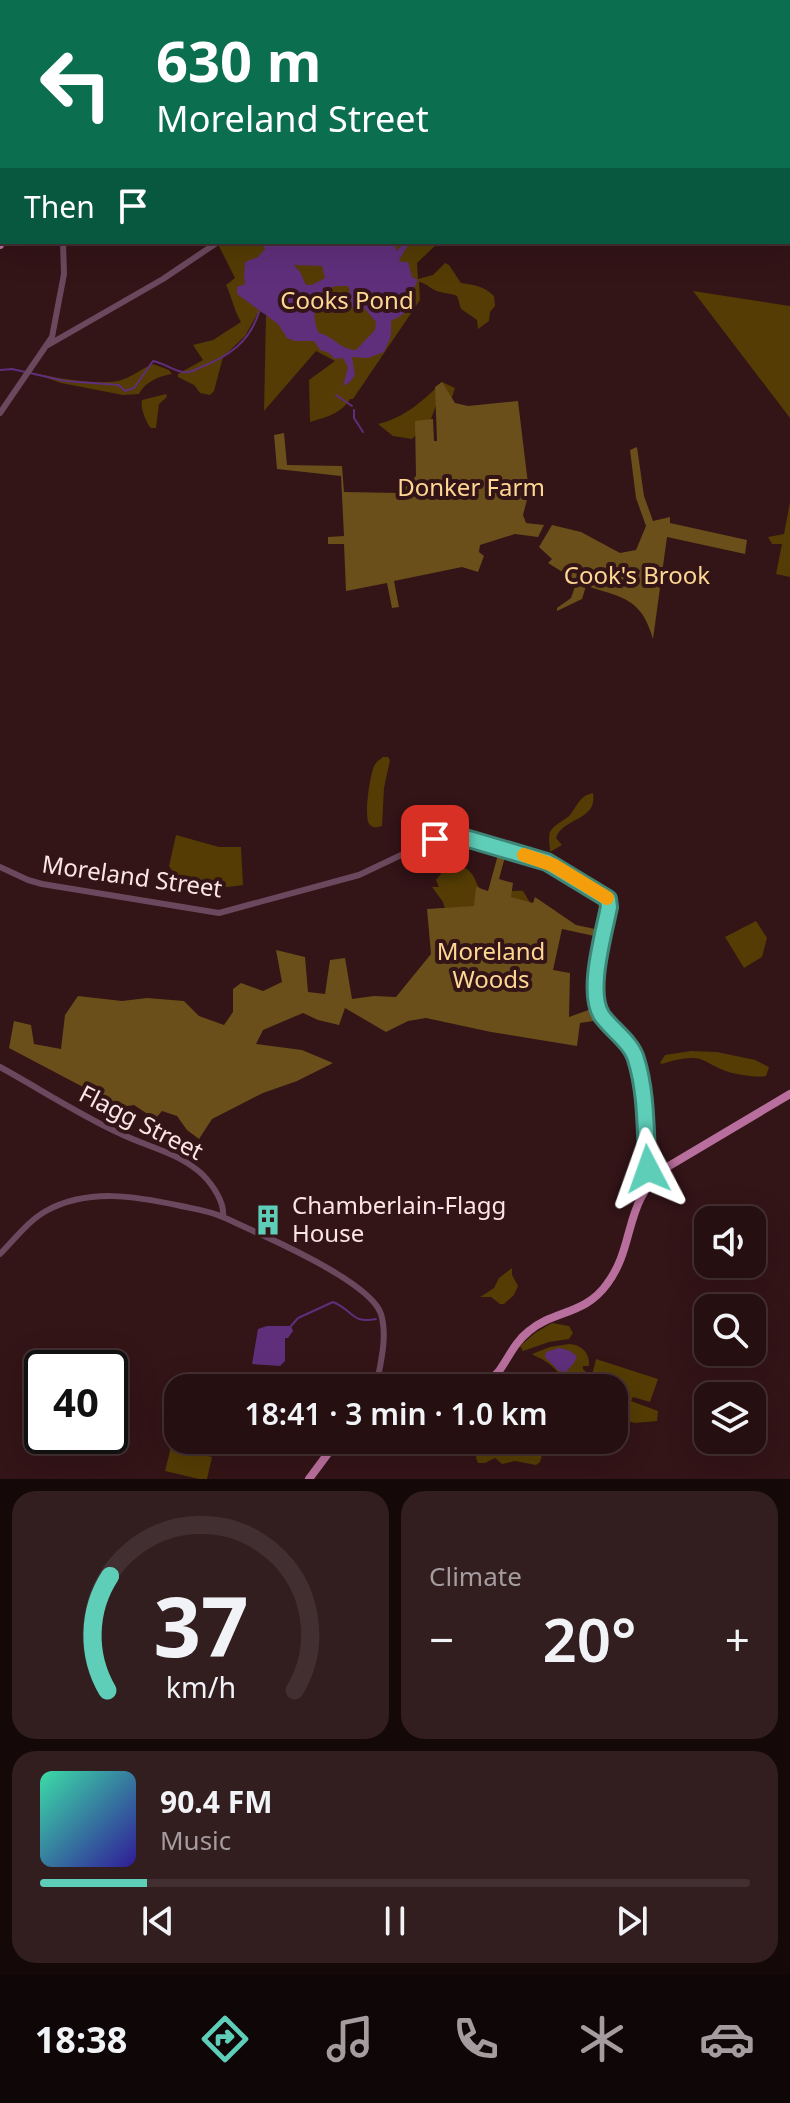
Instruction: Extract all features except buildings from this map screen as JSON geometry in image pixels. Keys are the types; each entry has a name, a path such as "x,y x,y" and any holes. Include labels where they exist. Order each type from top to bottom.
{"main road":[{"path":"496,1374 515,1345 529,1331 545,1321 580,1308 602,1291 617,1267 641,1194 652,1180 669,1166 790,1094"},
{"path":"309,1479 328,1454"}],"street":[{"path":"0,413 48,345 54,331 64,277 63,244"},
{"path":"48,345 163,279 215,244"},
{"name":"Moreland Street","path":"0,867 42,884 219,913 359,875 442,837 474,839 547,862 610,902 596,971 597,1003 601,1015 636,1058 642,1085 648,1169 652,1180"},
{"name":"Flagg Street","path":"0,1067 108,1128 183,1160 210,1184 224,1207 223,1217"},
{"path":"0,1254 38,1216 79,1198 127,1196 199,1209 223,1217 339,1275 374,1301 381,1315 383,1330 378,1374"}],"green space":[{"name":"Cooks Pond","path":"437,244 417,263 418,279 433,275 445,263 461,283 479,286 494,296 495,306 490,312 489,321 478,329 477,320 461,309 457,296 419,282 420,300 353,399 333,414 310,422 309,380 335,361 316,351 264,411 266,314 259,311 245,336 223,357 214,391 210,395 200,393 194,385 178,377 178,374 203,360 193,345 213,340 241,322 226,285 235,278 219,246"},
{"path":"693,291 790,306 790,418"},
{"path":"153,364 172,374 153,380 139,394 123,395 61,383 33,373 108,382 123,380"},
{"path":"442,382 455,388 450,403 437,403 431,419 412,439 393,436 378,424 413,408"},
{"name":"Donker Farm","path":"442,382 455,403 468,406 518,401 529,492 523,515 526,523 544,525 538,537 515,534 480,545 479,552 484,556 478,572 462,567 394,581 399,607 392,608 387,583 346,591 344,544 328,544 328,537 344,536 341,476 277,469 274,435 284,433 287,465 342,466 344,492 400,493 416,476 415,421 433,419 434,441 437,441 435,387"},
{"path":"166,394 167,397 159,404 156,428 151,428 144,415 142,400"},
{"name":"Cook's Brook","path":"637,447 644,496 653,521 670,517 670,523 747,540 745,554 667,537 653,639 637,607 621,597 586,586 582,599 557,611 571,598 577,581 548,563 552,559 539,547 552,525 581,532 620,553 636,550 646,526 636,498 630,450"},
{"path":"790,502 790,577 776,574 782,544 772,544 768,537 784,534"},
{"path":"383,757 390,760 384,788 382,826 375,827 368,821 368,797 374,766"},
{"path":"593,793 590,809 560,831 556,838 562,845 550,852 552,829 570,815 582,799"},
{"path":"176,835 219,847 241,847 243,885 213,888 183,880 169,866"},
{"name":"Moreland Woods","path":"499,851 506,853 499,879 513,883 511,897 533,903 535,897 576,925 600,930 599,937 562,929 553,970 570,973 569,1017 594,1008 600,1020 580,1023 577,1046 426,1018 408,1021 386,1032 345,1008 339,1025 303,1013 263,1030 256,1044 302,1050 333,1063 212,1119 199,1139 187,1130 177,1116 162,1111 155,1119 134,1105 121,1107 9,1048 14,1021 31,1025 34,1044 61,1049 65,1015 78,996 122,1001 147,998 184,1001 199,1016 224,1025 233,1012 233,989 241,983 263,991 282,982 276,950 305,957 308,992 325,994 330,960 345,958 352,999 396,997 431,954 427,909 474,906 476,887 488,891"},
{"path":"455,864 468,870 483,890 523,891 534,909 445,909 432,887 439,887 436,880 444,870"},
{"path":"756,921 767,938 762,957 744,968 725,937"},
{"path":"691,1051 717,1052 755,1060 769,1067 766,1076 757,1076 727,1071 696,1058 660,1063 665,1055"},
{"path":"512,1268 518,1286 514,1295 504,1304 491,1297 480,1297 494,1288 499,1278"},
{"path":"552,1323 569,1326 573,1333 569,1339 523,1351 520,1346"},
{"path":"569,1344 581,1348 588,1357 589,1366 583,1366 587,1373 561,1374 532,1354"},
{"path":"596,1359 658,1379 650,1402 633,1397 631,1401 658,1411 657,1421 628,1421 628,1374 592,1374"},
{"path":"169,1454 212,1457 207,1479 165,1471"},
{"path":"477,1454 542,1454 536,1465 515,1461 502,1464 495,1458 478,1463"}],"shaded area":[{"path":"262,244 395,244 396,251 404,244 409,244 399,260 408,262 412,277 418,280 409,305 403,314 391,321 391,336 384,352 368,358 352,357 355,375 343,386 348,367 343,358 335,359 320,350 314,341 287,338 278,324 237,294 237,287 245,284 245,262 258,257 265,249","holes":["294,265 322,266 325,278 306,285","347,286 352,307 364,308 376,322 375,330 356,350 319,333 316,325 316,296 329,288"]},
{"path":"291,1326 293,1331 285,1338 285,1361 280,1366 252,1364 258,1329"},
{"path":"559,1348 577,1356 566,1372 559,1371 545,1357 546,1352"}],"waterway":[{"path":"0,370 12,369 65,381 119,385 125,391 134,388 153,361 186,372 221,358 244,339 259,312"},
{"path":"336,395 352,406"},
{"path":"354,410 354,418 363,432"},
{"path":"291,1326 298,1318 333,1302 362,1320 376,1319"}],"slow traffic":[{"path":"524,855 553,865 607,898"}],"place":[{"name":"Chamberlain-Flagg House","path":"268,1220"}],"route":[{"path":"435,839 450,836 474,839 542,860 610,902 596,971 597,1003 601,1015 636,1058 642,1085 648,1169"}]}
